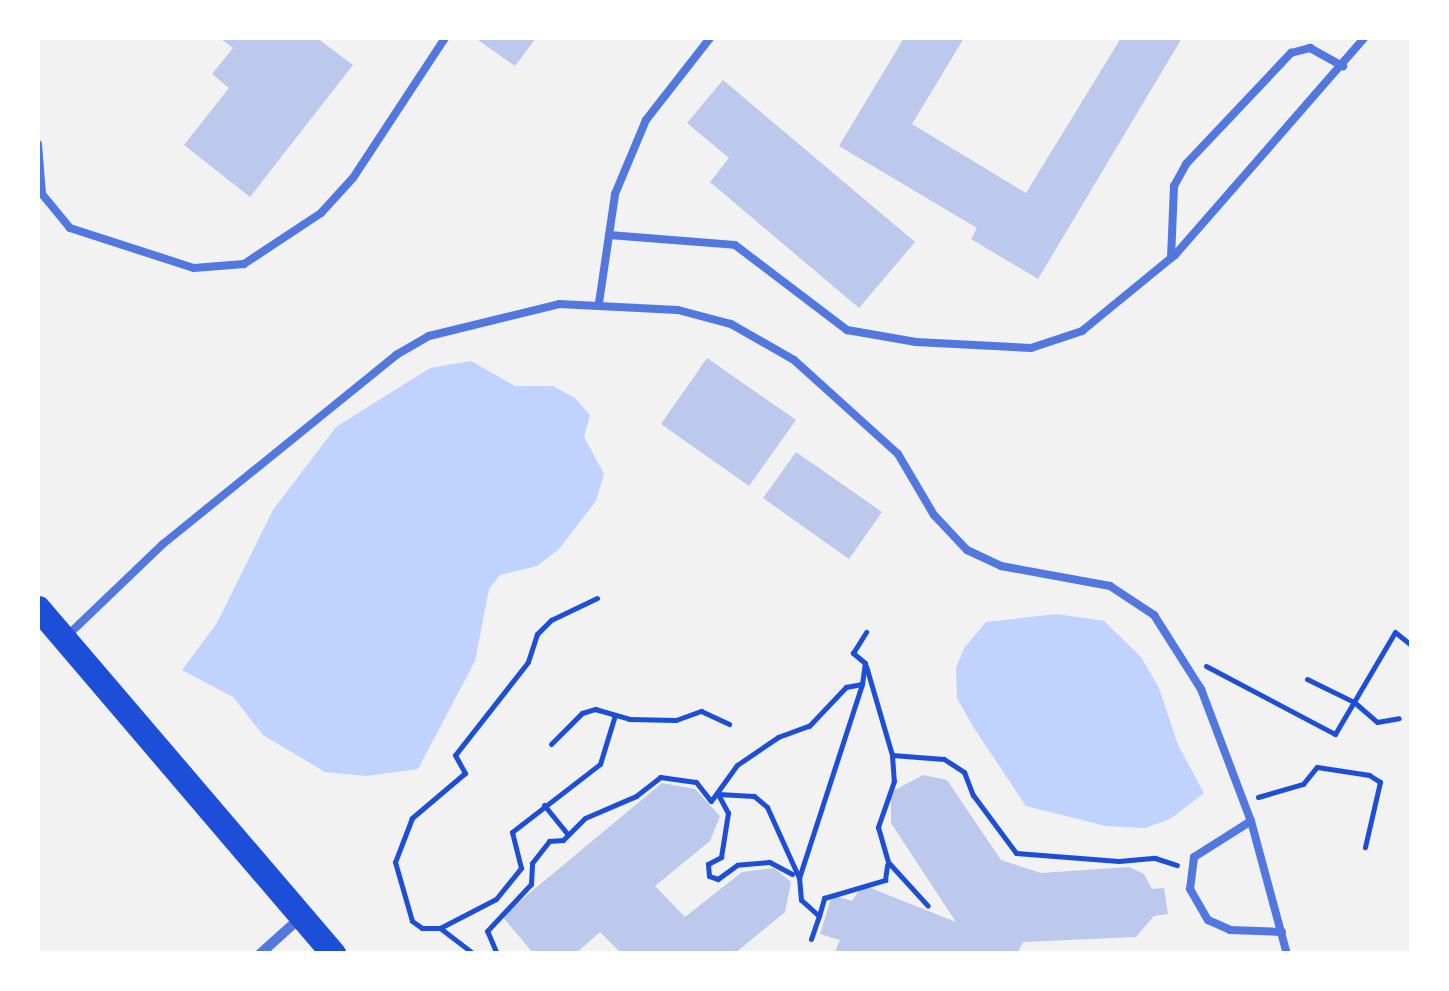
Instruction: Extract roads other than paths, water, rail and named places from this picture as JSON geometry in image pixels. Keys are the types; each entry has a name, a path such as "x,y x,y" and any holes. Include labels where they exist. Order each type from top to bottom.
{"main road":[{"path":"38,608 61,640 334,954"}],"street":[{"path":"260,954 302,916"}],"lane":[{"path":"38,144 42,194 70,228 194,268 244,264 321,213 353,178 445,38"},
{"path":"600,303 614,194 646,120 710,38"},
{"path":"609,235 734,245 847,330 968,346 1030,348 1082,331 1171,258 1364,38"},
{"path":"1171,258 1174,186 1186,164 1292,53 1310,48 1343,66"},
{"path":"61,640 163,544 396,356 460,324 600,303 732,324 794,360 898,454 934,515 967,550 1001,566 1110,586 1154,615 1188,666 1244,800 1287,954"},
{"path":"1251,821 1194,857 1190,889 1208,920 1219,925 1282,932"}],"water":[{"path":"471,361 515,386 553,386 575,398 590,415 584,437 604,474 596,501 559,549 537,566 500,575 489,589 475,661 418,769 366,776 325,772 263,735 233,697 182,670 217,623 273,510 336,427 430,368"},
{"path":"1057,614 1104,621 1141,657 1159,688 1178,745 1204,793 1170,819 1145,828 1106,826 1026,806 957,698 956,668 964,648 986,622"}]}
